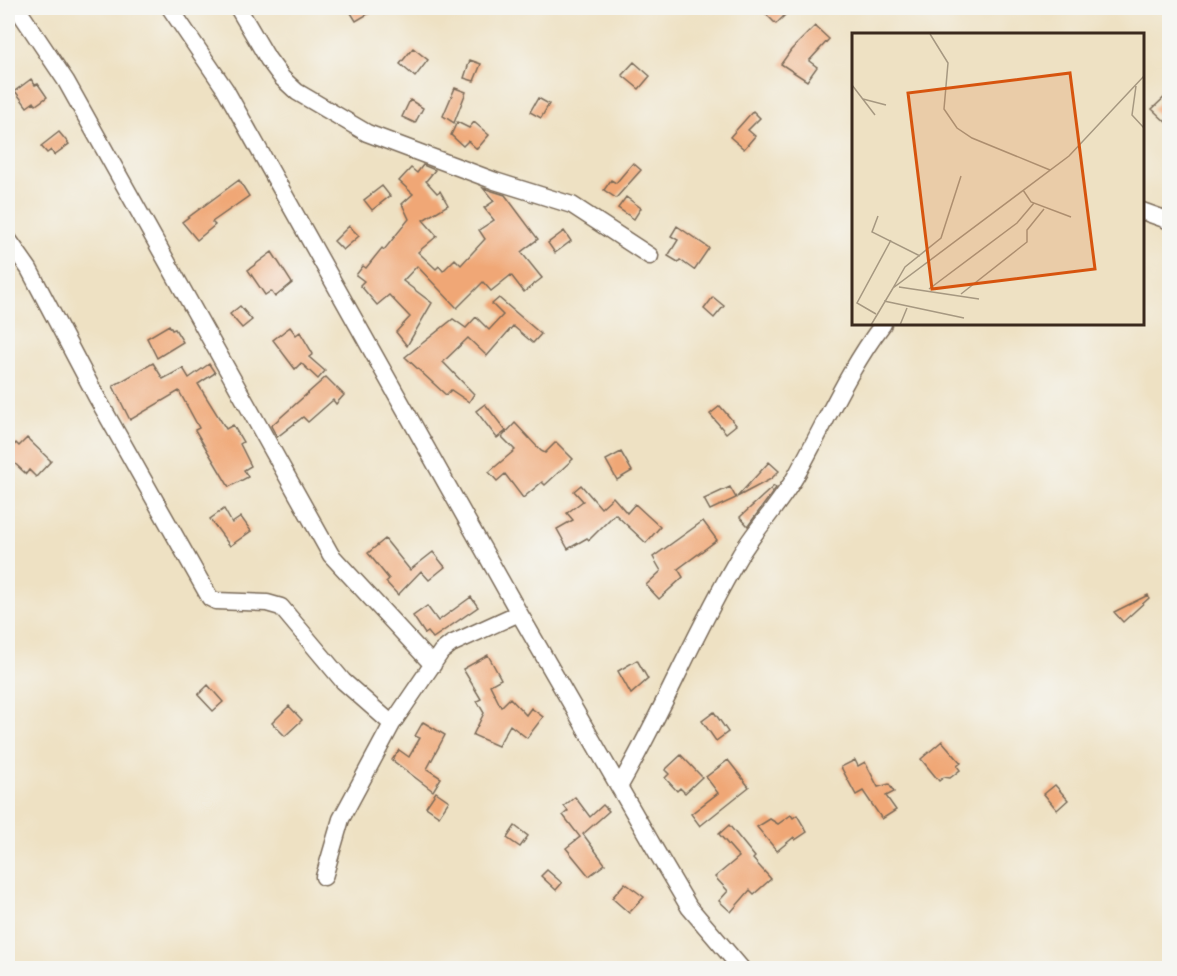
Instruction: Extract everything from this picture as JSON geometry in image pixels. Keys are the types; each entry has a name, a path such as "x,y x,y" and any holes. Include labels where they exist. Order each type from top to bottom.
{"street":[{"path":"16,8 66,81 331,555 433,665"},
{"path":"170,8 225,89 519,613 689,907 741,969"},
{"path":"238,8 268,60 297,92 367,133 495,181 572,205 650,256"},
{"path":"1144,212 1170,220"},
{"path":"8,239 29,269 96,396 210,598 216,601 267,603 281,607 343,681 392,724"},
{"path":"619,787 640,750 684,658 740,555 795,477 862,351 881,326"},
{"path":"324,877 341,819 392,724 433,665 451,644 519,613"}],"building":[{"path":"348,8 378,8 356,21"},
{"path":"773,8 792,8 776,24 766,14"},
{"path":"815,26 829,39 809,61 817,67 807,81 781,64 791,50"},
{"path":"413,48 428,60 415,77 400,64"},
{"path":"470,60 481,64 474,81 464,78"},
{"path":"634,62 650,76 639,89 622,75"},
{"path":"31,79 35,85 38,84 47,97 36,105 34,102 27,107 15,91"},
{"path":"455,88 466,92 454,123 443,116"},
{"path":"1170,92 1170,126 1152,109"},
{"path":"538,98 549,104 541,118 530,112"},
{"path":"410,100 423,108 415,123 402,117"},
{"path":"753,111 760,118 748,130 755,136 744,149 730,137"},
{"path":"457,122 469,128 474,122 489,135 477,149 468,141 463,146 451,135"},
{"path":"59,132 69,144 54,155 51,150 47,153 41,146"},
{"path":"633,163 641,170 616,198 604,190 611,180 616,183"},
{"path":"423,165 435,170 426,181 437,193 440,191 448,205 423,220 437,236 418,252 436,269 439,266 443,271 455,259 461,265 485,239 479,230 494,220 484,208 494,201 483,188 505,195 538,239 521,252 542,278 524,292 511,275 491,291 483,282 457,308 417,266 403,281 432,303 407,346 396,332 410,317 389,295 377,305 360,285 364,281 356,275 363,266 366,268 382,248 384,250 409,219 402,204 413,194 399,181 411,168 417,173"},
{"path":"239,180 249,196 212,222 215,225 197,240 182,222"},
{"path":"382,186 390,196 372,210 364,200"},
{"path":"626,197 641,208 634,219 618,208"},
{"path":"349,226 359,236 343,250 334,241"},
{"path":"677,226 709,248 694,270 680,260 678,262 668,256 678,240 671,236"},
{"path":"564,231 571,241 555,253 548,243"},
{"path":"272,252 292,283 275,297 271,291 265,295 248,270"},
{"path":"713,297 724,306 714,318 704,309"},
{"path":"499,298 541,334 533,343 513,326 487,356 468,338 443,362 474,394 469,402 451,390 446,395 405,357 453,319 466,328 476,317 489,330 503,315 492,304"},
{"path":"240,306 252,320 242,328 230,314"},
{"path":"169,325 172,330 175,329 183,342 157,358 147,338"},
{"path":"290,327 296,335 300,332 313,354 309,357 325,371 318,379 301,363 295,369 273,340"},
{"path":"153,363 163,379 183,368 189,378 209,364 215,373 198,384 226,429 233,425 243,442 240,444 251,466 244,470 248,477 229,487 195,430 199,428 179,391 130,420 113,386"},
{"path":"326,377 344,395 336,404 333,400 308,422 303,417 277,437 271,426"},
{"path":"485,404 506,431 497,438 476,411"},
{"path":"720,406 736,425 726,433 710,414"},
{"path":"515,423 541,451 545,453 556,442 573,459 545,485 542,482 523,498 505,474 497,481 489,472 515,450 502,437"},
{"path":"27,438 51,461 36,477 29,470 26,474 8,457 8,452 16,443 19,446"},
{"path":"621,452 632,471 617,480 606,460"},
{"path":"769,462 779,471 771,479 737,497"},
{"path":"581,485 601,508 613,497 627,513 635,504 660,527 646,543 615,514 589,540 587,538 568,549 557,529 573,520 567,513 583,501 574,491"},
{"path":"774,486 776,488 748,526 740,517"},
{"path":"730,487 736,498 710,510 704,499"},
{"path":"224,509 232,523 241,517 251,531 230,546 210,519"},
{"path":"703,521 717,540 678,569 683,577 659,599 646,585 661,571 653,557"},
{"path":"385,539 410,570 433,552 445,567 429,580 421,571 398,595 386,582 389,579 368,553"},
{"path":"1148,595 1149,598 1123,622 1114,612"},
{"path":"471,597 478,607 433,638 428,632 425,634 413,616 427,606 438,621"},
{"path":"488,655 501,679 490,685 501,707 510,698 526,715 531,708 543,717 527,738 510,725 498,746 473,735 484,713 477,701 481,699 463,669"},
{"path":"637,660 648,679 631,694 618,671"},
{"path":"208,685 223,702 213,711 198,695"},
{"path":"289,706 302,720 285,736 272,723"},
{"path":"714,712 728,732 716,741 702,721"},
{"path":"423,722 445,735 427,769 441,778 433,791 392,760 399,750 409,757 420,738 415,736"},
{"path":"942,741 961,763 957,766 960,770 950,778 944,777 939,781 921,759"},
{"path":"681,755 702,777 685,793 680,788 677,791 665,778 669,774 665,770"},
{"path":"728,760 749,787 700,826 691,814 718,793 706,777"},
{"path":"855,760 858,766 865,762 878,787 889,784 894,792 886,796 896,810 882,819 863,791 856,795 841,767"},
{"path":"1055,785 1068,800 1057,810 1044,794"},
{"path":"436,792 449,801 439,816 426,807"},
{"path":"575,797 590,817 603,805 609,811 583,834 605,864 589,876 566,848 580,837 563,815 568,811 564,806"},
{"path":"791,815 793,818 797,815 807,832 795,840 794,837 777,851 757,827 770,819 778,824"},
{"path":"729,825 755,857 753,859 771,879 754,894 750,890 731,912 719,901 728,891 715,877 739,857 719,834"},
{"path":"515,826 528,836 520,847 507,838"},
{"path":"547,870 562,883 556,890 541,876"},
{"path":"625,883 644,897 629,913 612,898"}]}
